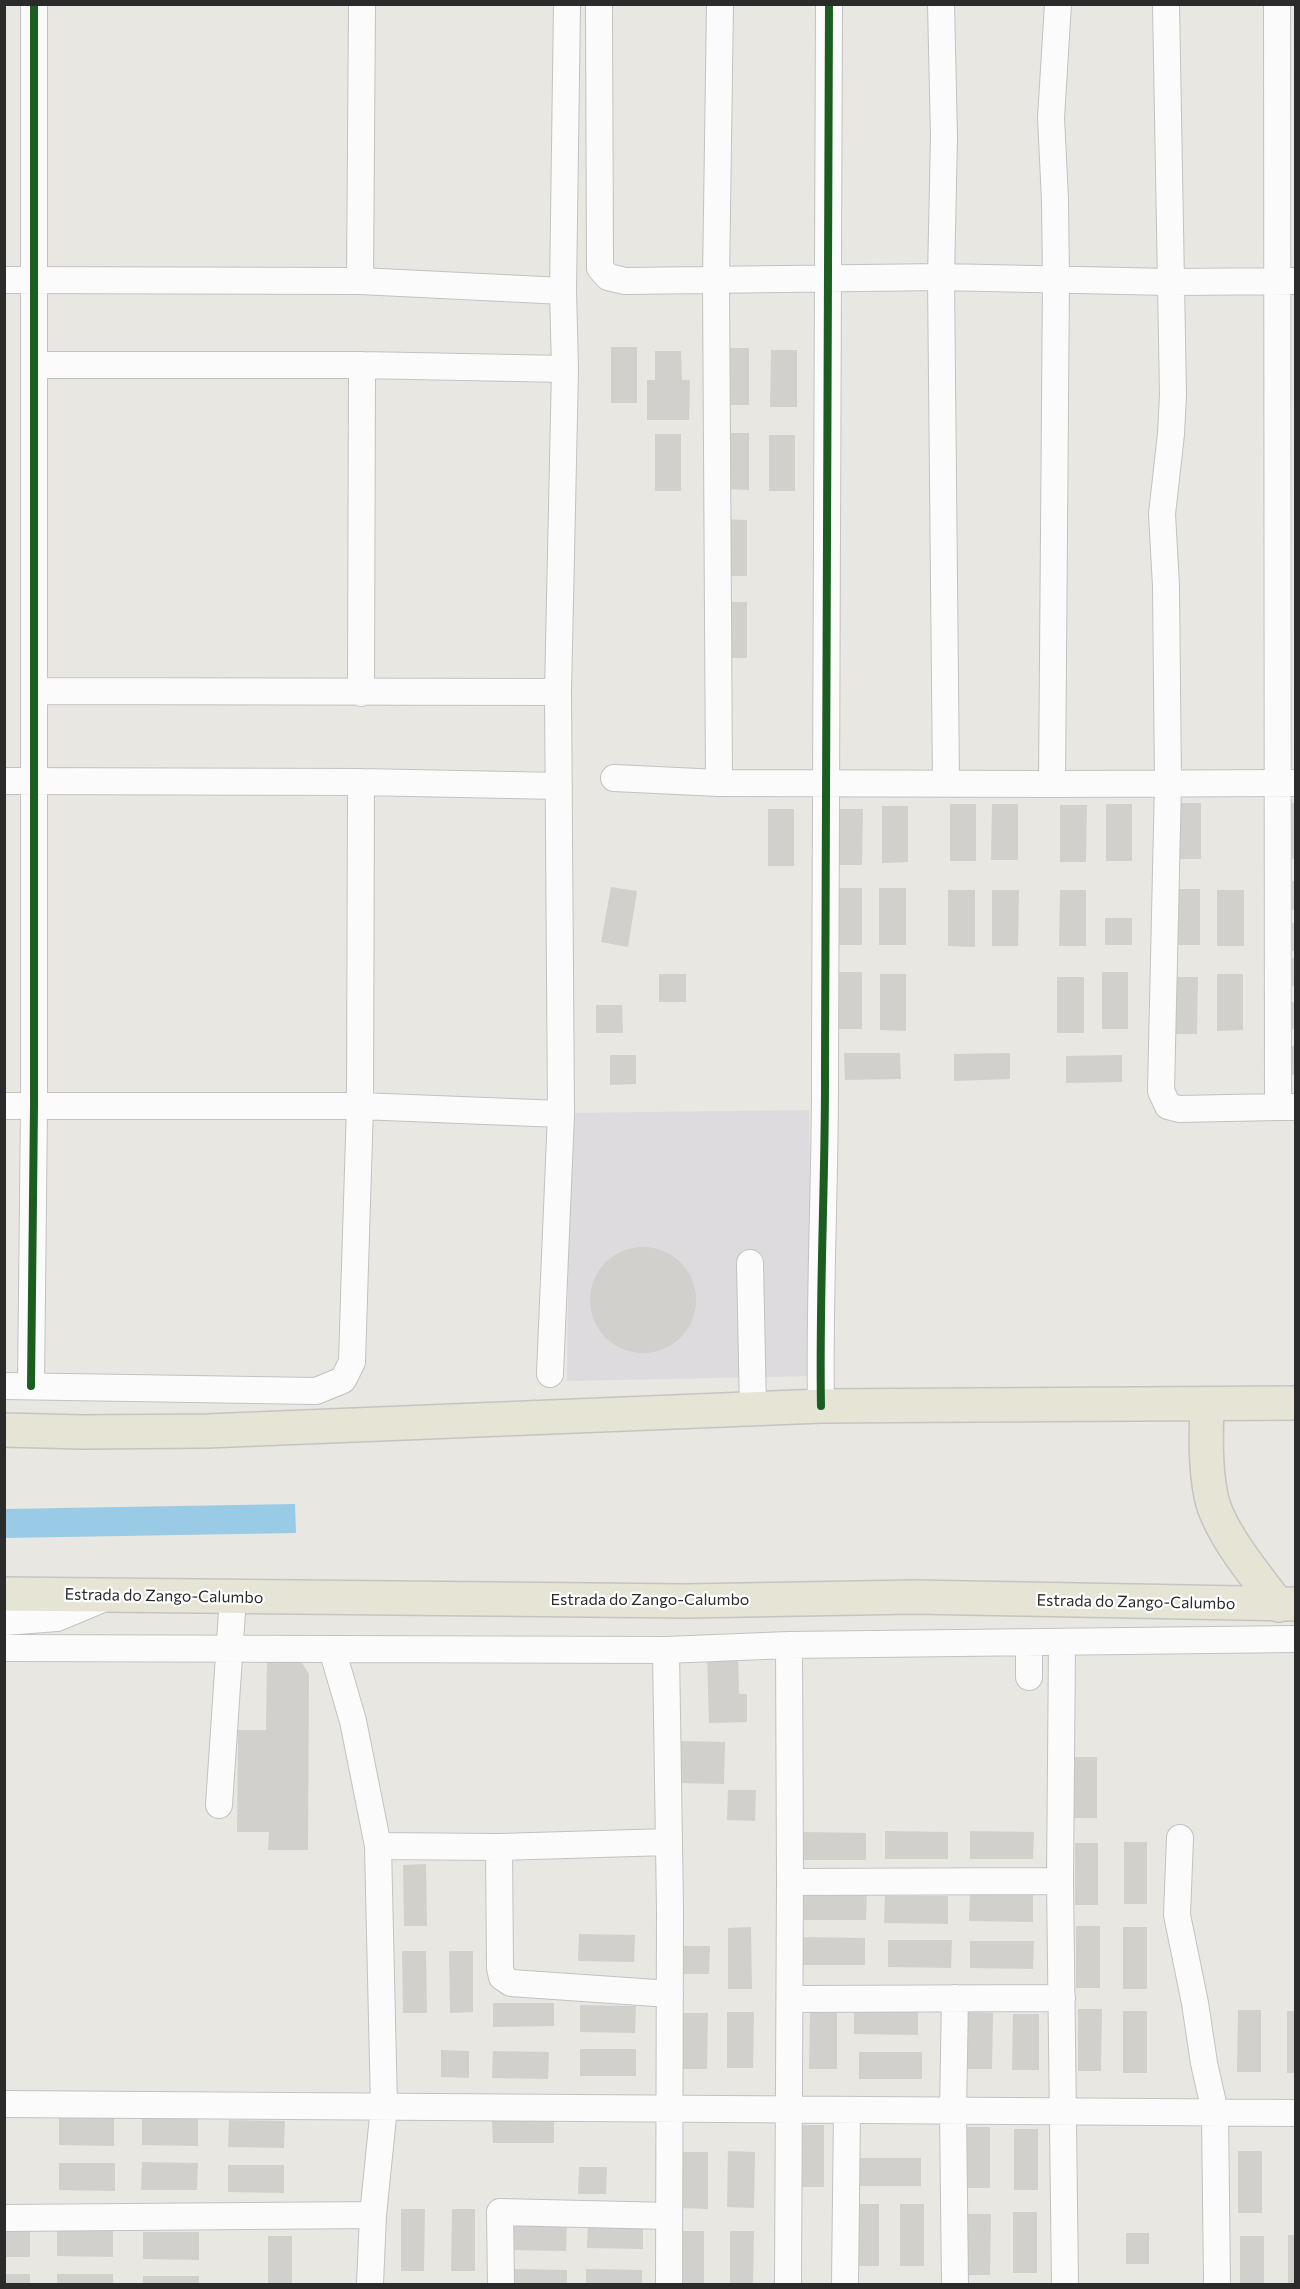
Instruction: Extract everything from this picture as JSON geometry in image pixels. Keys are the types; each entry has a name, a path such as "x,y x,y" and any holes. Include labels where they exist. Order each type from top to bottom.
{"main road":[{"path":"4,1430 207,1431 821,1406 1296,1403"},
{"path":"1208,1404 1206,1447 1211,1498 1234,1544 1287,1604"},
{"name":"Estrada do Zango-Calumbo","path":"4,1594 676,1600 914,1597 1287,1604"}],"street":[{"path":"31,1386 36,365 34,4"},
{"path":"360,280 362,4"},
{"path":"550,1374 561,1114 558,692 565,369 567,4"},
{"path":"599,4 600,268 608,277 625,281 941,277 1286,282"},
{"path":"719,783 716,280 720,4"},
{"path":"821,1406 825,1112 824,784 829,4"},
{"path":"941,4 944,137 941,277 946,783"},
{"path":"1052,784 1056,279 1052,118 1058,4"},
{"path":"1166,4 1173,395 1162,514 1166,586 1168,783 1161,1091 1168,1107 1179,1109 1287,1107 1286,282 1277,4"},
{"path":"4,280 360,280 564,291"},
{"path":"36,365 362,365 565,369"},
{"path":"361,693 362,365"},
{"path":"34,691 558,692"},
{"path":"614,778 719,783 824,784 1287,783"},
{"path":"4,781 361,782 559,786"},
{"path":"4,1386 316,1390 343,1380 352,1362 360,1106 361,782"},
{"path":"4,1106 360,1106 561,1114"},
{"path":"750,1263 753,1410"},
{"path":"4,1622 57,1618 112,1596"},
{"path":"219,1805 233,1597"},
{"path":"4,1648 666,1650 796,1645 1296,1639"},
{"path":"1029,1643 1029,1677"},
{"path":"1062,1643 1060,1881 1065,2284"},
{"path":"796,1645 804,1677"},
{"path":"788,2284 790,1882 796,1645"},
{"path":"332,1649 354,1721 378,1846 384,2107 373,2215 370,2284"},
{"path":"666,1650 670,1994 669,2284"},
{"path":"1180,1838 1177,1915 1215,2112 1217,2284"},
{"path":"378,1846 499,1847 668,1842"},
{"path":"499,1847 502,1977 511,1983 670,1994"},
{"path":"790,1882 1060,1881"},
{"path":"955,1998 953,2112 956,2284"},
{"path":"790,1999 1062,1998"},
{"path":"4,2104 1064,2113 1296,2112"},
{"path":"845,2284 847,2110"},
{"path":"501,2284 500,2212 669,2216"},
{"path":"4,2218 373,2215"}],"shaded area":[{"path":"809,1110 813,1376 567,1381 570,1113"}],"water":[{"path":"295,1504 296,1533 5,1538 5,1509"}],"building":[{"path":"611,347 637,347 637,403 611,403"},
{"path":"722,348 749,348 749,405 722,405"},
{"path":"771,350 797,350 797,407 770,407"},
{"path":"655,351 681,351 682,380 690,380 689,420 647,420 647,380 655,380"},
{"path":"722,433 749,433 749,490 722,489"},
{"path":"655,434 681,434 681,491 655,491"},
{"path":"769,435 795,435 795,491 769,491"},
{"path":"721,519 747,520 747,576 720,576"},
{"path":"721,602 747,602 747,658 721,658"},
{"path":"1175,803 1201,803 1201,859 1175,859"},
{"path":"1286,803 1296,803 1296,859 1286,859"},
{"path":"950,804 976,804 976,861 950,861"},
{"path":"992,804 1018,804 1018,860 991,860"},
{"path":"1106,804 1132,804 1132,861 1106,861"},
{"path":"1060,805 1087,805 1086,862 1060,862"},
{"path":"882,806 908,806 908,862 882,863"},
{"path":"768,809 794,809 794,866 768,866"},
{"path":"836,809 863,809 862,865 836,865"},
{"path":"1292,881 1296,881 1296,910 1292,910"},
{"path":"611,887 637,891 628,947 601,942"},
{"path":"836,888 862,888 862,945 836,945"},
{"path":"879,888 906,888 906,945 879,945"},
{"path":"1173,889 1200,889 1200,945 1173,945"},
{"path":"948,890 975,890 975,947 948,946"},
{"path":"992,890 1019,890 1018,946 992,946"},
{"path":"1060,890 1086,890 1086,946 1059,946"},
{"path":"1217,890 1244,890 1244,946 1217,946"},
{"path":"1105,918 1132,918 1132,945 1105,945"},
{"path":"1292,923 1296,923 1296,951 1292,951"},
{"path":"1288,958 1296,958 1296,986 1288,986"},
{"path":"836,972 862,972 862,1029 836,1029"},
{"path":"1102,972 1128,972 1128,1029 1102,1029"},
{"path":"659,974 686,974 686,1002 659,1002"},
{"path":"880,974 906,974 906,1031 880,1030"},
{"path":"1217,974 1243,974 1243,1030 1217,1031"},
{"path":"1057,977 1084,977 1084,1033 1057,1033"},
{"path":"1171,977 1198,977 1197,1034 1171,1034"},
{"path":"1288,1002 1296,1002 1296,1029 1287,1029"},
{"path":"596,1005 622,1005 623,1033 596,1033"},
{"path":"1287,1046 1296,1046 1296,1075 1287,1075"},
{"path":"844,1053 900,1053 901,1079 845,1080"},
{"path":"1010,1053 1010,1079 954,1081 954,1054"},
{"path":"610,1055 636,1055 636,1084 610,1085"},
{"path":"1122,1055 1122,1082 1066,1083 1066,1056"},
{"path":"643,1247 663,1251 680,1263 692,1280 696,1300 692,1320 680,1337 663,1349 643,1353 623,1349 606,1337 594,1320 590,1300 594,1280 606,1263 623,1251"},
{"path":"738,1654 739,1694 747,1694 747,1722 709,1723 707,1655"},
{"path":"267,1655 297,1655 309,1674 308,1850 268,1850 269,1832 237,1832 238,1730 266,1730"},
{"path":"678,1741 725,1742 724,1784 677,1783"},
{"path":"1074,1757 1097,1757 1097,1818 1073,1818"},
{"path":"728,1790 756,1790 755,1821 727,1820"},
{"path":"885,1831 948,1832 948,1859 885,1859"},
{"path":"970,1831 1034,1832 1033,1859 970,1859"},
{"path":"803,1832 866,1833 866,1860 803,1860"},
{"path":"1124,1842 1147,1842 1147,1904 1124,1904"},
{"path":"1075,1843 1098,1843 1098,1905 1075,1905"},
{"path":"426,1864 427,1926 404,1926 403,1865"},
{"path":"803,1892 867,1892 866,1920 803,1920"},
{"path":"970,1894 1033,1894 1033,1922 969,1921"},
{"path":"885,1896 948,1896 948,1924 884,1923"},
{"path":"1076,1926 1100,1926 1100,1988 1076,1988"},
{"path":"751,1927 752,1989 728,1989 728,1928"},
{"path":"1123,1927 1147,1927 1147,1989 1123,1989"},
{"path":"579,1934 635,1935 634,1962 578,1961"},
{"path":"801,1937 865,1938 865,1965 801,1965"},
{"path":"888,1940 952,1940 951,1968 888,1967"},
{"path":"970,1941 1034,1941 1033,1969 970,1968"},
{"path":"683,1946 710,1946 709,1974 683,1974"},
{"path":"402,1951 426,1951 427,2013 403,2013"},
{"path":"449,1951 473,1951 473,2012 450,2013"},
{"path":"493,2003 554,2003 554,2026 493,2027"},
{"path":"580,2005 636,2006 635,2033 580,2032"},
{"path":"854,2007 918,2007 918,2035 854,2034"},
{"path":"1078,2009 1102,2009 1101,2071 1078,2071"},
{"path":"1238,2010 1261,2010 1261,2072 1237,2072"},
{"path":"1123,2011 1147,2011 1147,2073 1123,2073"},
{"path":"1287,2011 1296,2011 1296,2073 1287,2073"},
{"path":"727,2012 754,2012 753,2068 727,2068"},
{"path":"810,2012 837,2013 837,2069 809,2069"},
{"path":"966,2012 993,2013 992,2069 966,2069"},
{"path":"681,2013 708,2013 707,2069 680,2069"},
{"path":"1013,2014 1039,2014 1039,2070 1012,2070"},
{"path":"580,2049 636,2049 636,2076 580,2076"},
{"path":"441,2050 469,2051 469,2078 441,2077"},
{"path":"493,2051 549,2052 548,2079 492,2078"},
{"path":"859,2052 922,2052 922,2079 859,2079"},
{"path":"59,2118 114,2118 114,2146 59,2145"},
{"path":"142,2118 198,2119 198,2146 142,2145"},
{"path":"554,2119 554,2143 493,2143 492,2120"},
{"path":"229,2120 285,2121 284,2148 228,2147"},
{"path":"801,2125 824,2125 824,2187 800,2187"},
{"path":"966,2127 990,2127 990,2188 966,2188"},
{"path":"1014,2129 1038,2129 1038,2190 1014,2190"},
{"path":"728,2151 755,2152 754,2208 727,2207"},
{"path":"1238,2151 1262,2151 1262,2213 1238,2213"},
{"path":"682,2152 708,2152 708,2209 681,2208"},
{"path":"858,2158 921,2158 921,2186 857,2186"},
{"path":"142,2162 198,2163 197,2190 141,2190"},
{"path":"59,2163 115,2163 115,2191 59,2190"},
{"path":"228,2165 284,2165 284,2193 228,2192"},
{"path":"579,2167 607,2167 606,2194 578,2194"},
{"path":"855,2204 879,2204 879,2266 855,2266"},
{"path":"900,2204 924,2204 924,2266 900,2266"},
{"path":"401,2209 425,2209 424,2271 401,2271"},
{"path":"452,2209 475,2209 475,2271 451,2271"},
{"path":"1013,2212 1037,2212 1037,2273 1013,2273"},
{"path":"967,2214 991,2214 990,2275 967,2275"},
{"path":"588,2221 643,2221 643,2249 587,2248"},
{"path":"511,2223 567,2224 566,2251 510,2250"},
{"path":"4,2229 30,2229 30,2257 4,2257"},
{"path":"57,2229 113,2230 113,2257 57,2256"},
{"path":"680,2231 704,2231 704,2284 680,2284"},
{"path":"730,2231 754,2231 753,2284 730,2284"},
{"path":"143,2232 199,2232 199,2260 143,2259"},
{"path":"1126,2233 1149,2233 1149,2264 1126,2264"},
{"path":"1288,2235 1296,2235 1296,2284 1288,2284"},
{"path":"268,2236 292,2236 292,2284 268,2284"},
{"path":"1240,2236 1264,2236 1264,2284 1240,2284"},
{"path":"512,2269 567,2270 567,2284 511,2284"},
{"path":"586,2269 642,2270 642,2284 586,2284"},
{"path":"4,2274 30,2274 30,2284 4,2284"},
{"path":"57,2274 113,2274 113,2284 57,2284"},
{"path":"143,2276 199,2276 199,2284 143,2284"}],"cycle path":[{"path":"31,1386 34,1106 34,4"},
{"path":"821,1406 825,1082 829,4"}]}
